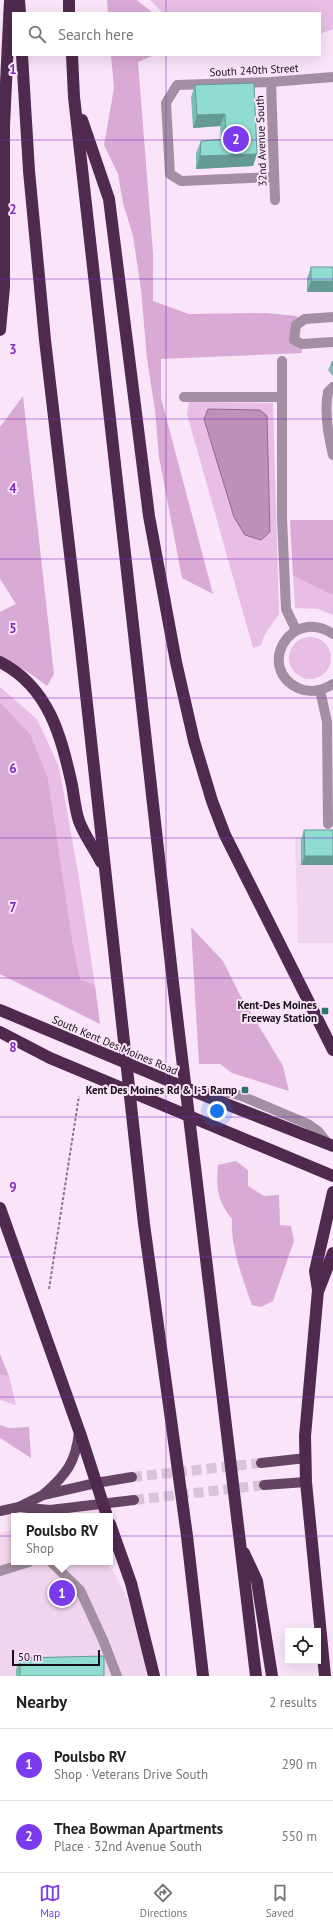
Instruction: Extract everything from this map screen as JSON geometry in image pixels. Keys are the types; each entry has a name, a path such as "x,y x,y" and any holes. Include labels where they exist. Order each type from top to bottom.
{"highway":[{"path":"0,330 4,287 4,125 10,0"},
{"path":"19,0 20,12"},
{"path":"68,0 69,12"},
{"path":"22,56 29,171 44,340 80,640 118,1000 170,1416 187,1536 203,1676"},
{"path":"72,56 74,97 179,1032 256,1676"},
{"path":"74,97 109,199 149,516 176,662 194,741 212,801 225,835 333,1050"},
{"path":"0,662 24,679 38,694 48,709 57,727 63,747 79,821 104,868"},
{"name":"South Kent Des Moines Road","path":"0,1010 198,1093 331,1146"},
{"path":"1,1034 50,1058 333,1176"},
{"path":"325,1676 306,1482 305,1436 318,1290 315,1272 333,1192"},
{"path":"0,1208 79,1430 107,1513"},
{"path":"318,1290 333,1253"},
{"path":"113,1532 131,1583 154,1676"},
{"path":"240,1545 257,1581 272,1676"}],"main road":[{"path":"43,1495 65,1474 75,1457 79,1430"},
{"path":"261,1463 306,1458"},
{"path":"0,1511 19,1507 43,1495 96,1483 132,1478"},
{"path":"264,1486 306,1482"},
{"path":"19,1507 50,1510 134,1500"}],"street":[{"name":"South 240th Street","path":"274,177 181,181 170,174 166,104 177,85 271,82 333,77"},
{"name":"32nd Avenue South","path":"271,82 275,200"},
{"path":"333,317 305,319 296,325 294,340 302,344 333,342"},
{"path":"282,360 282,518 286,609 296,630"},
{"path":"333,387 328,392 326,404 333,455"},
{"path":"184,397 282,396"},
{"path":"333,634 326,629 316,627 306,627 296,630 282,645 279,656 280,667 285,678 293,686 303,690 320,690 333,684"},
{"path":"320,690 327,722 330,789 328,824"},
{"path":"0,1571 19,1565"},
{"path":"54,1565 80,1590 103,1640 117,1676"}],"path":[{"path":"49,1289 79,1096"}],"shaded area":[{"path":"107,0 137,0 152,12 108,12"},
{"path":"150,0 333,0 333,29 321,34 321,12 162,12"},
{"path":"111,56 152,56 138,62 153,253 153,301 189,314 265,313 297,316 302,353 161,359 161,398 213,594 182,578 159,457 155,410 147,359 141,289 133,236 123,203 118,174 104,145 114,88"},
{"path":"23,396 54,674 47,686 31,674 0,656 0,612 16,604 0,579 0,427"},
{"path":"189,402 273,403 279,614 265,634 261,645 253,648 187,414"},
{"path":"208,409 260,410 267,416 270,532 261,540 245,535 234,517 204,419"},
{"path":"290,520 333,520 333,595 293,576"},
{"path":"293,576 333,595 333,615 318,609 295,608"},
{"path":"310,637 325,643 331,658 325,673 310,679 295,673 289,658 295,643"},
{"path":"0,687 37,719 59,767 78,872 95,985 80,979 30,734 0,702"},
{"path":"0,702 30,734 48,779 71,934 80,979 95,985 100,1024 0,974"},
{"path":"333,836 333,943 298,943 295,837"},
{"path":"191,927 223,961 240,995 283,1066 289,1091 232,1073 220,1064 199,1064"},
{"path":"236,1161 248,1170 248,1186 264,1196 279,1195 280,1225 291,1226 294,1241 273,1301 261,1307 252,1305 235,1251 232,1219 220,1200 217,1180 218,1165"},
{"path":"0,1354 9,1376 0,1375"},
{"path":"0,1375 9,1376 16,1405 0,1400"},
{"path":"0,1425 9,1428 29,1427 31,1458 0,1438"},
{"path":"11,1530 11,1565 108,1565 115,1574 134,1613 143,1647 147,1676 0,1676 0,1533"}],"building":[{"path":"254,83 257,154 200,156 201,141 226,139 225,114 197,115 195,85"},
{"path":"311,267 333,267 333,281 311,281"},
{"path":"304,830 333,830 333,856 305,856"},
{"path":"104,1656 104,1676 20,1676 20,1658"}],"tunnel":[{"path":"132,1477 261,1463"},
{"path":"134,1500 264,1485"}],"place":[{"name":"Thea Bowman Apartments","path":"236,139"},
{"name":"Kent-Des Moines Freeway Station","path":"325,1011"},
{"name":"Kent Des Moines Rd & I-5 Ramp","path":"245,1090"},
{"name":"Poulsbo RV","path":"62,1593"}]}
